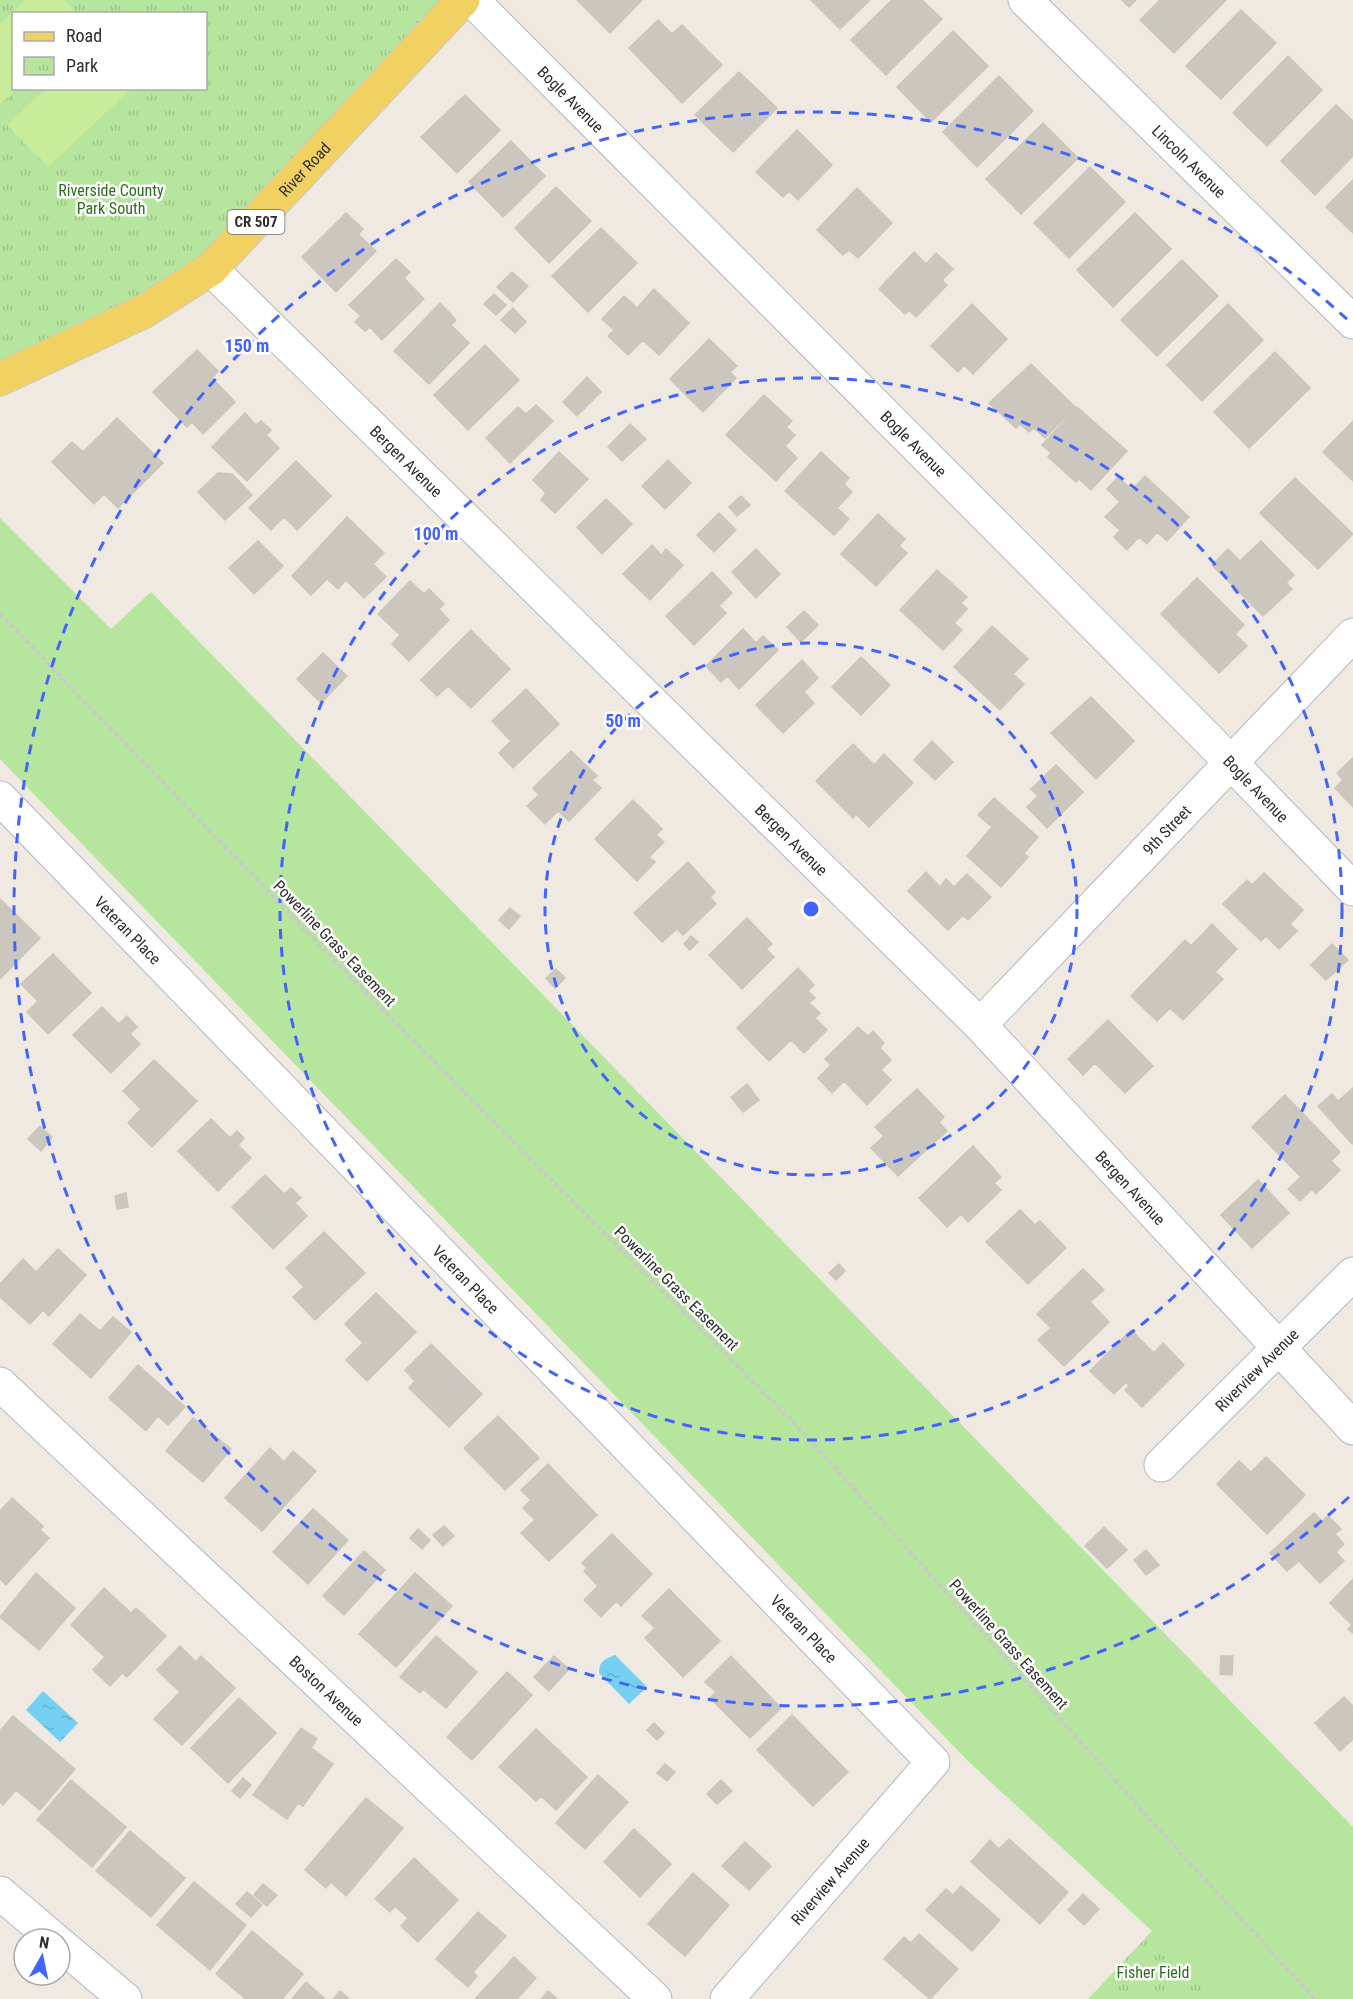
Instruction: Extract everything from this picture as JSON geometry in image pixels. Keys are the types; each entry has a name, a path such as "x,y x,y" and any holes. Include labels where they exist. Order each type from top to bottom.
{"main road":[{"name":"River Road","path":"0,379 143,312 211,269 463,0"}],"street":[{"name":"Bogle Avenue","path":"472,0 1231,763 1353,889"},
{"name":"Lincoln Avenue","path":"1025,0 1353,322"},
{"name":"Bergen Avenue","path":"211,269 980,1025 1353,1428"},
{"name":"9th Street","path":"980,1025 1353,635"},
{"name":"Veteran Place","path":"0,798 933,1762"},
{"name":"Riverview Avenue","path":"1161,1466 1353,1274"},
{"name":"Boston Avenue","path":"0,1384 655,1999"},
{"name":"Riverview Avenue","path":"727,1999 933,1762"},
{"path":"0,1893 40,1927"},
{"path":"72,1954 124,1999"}],"path":[{"name":"Powerline Grass Easement","path":"0,614 376,1003 800,1429 1165,1836 1315,1999"}],"green space":[{"name":"Riverside County Park South","path":"0,0 463,0 211,269 0,379"},
{"path":"25,0 64,0 76,12 12,12"},
{"path":"12,12 12,90 16,90 0,105 0,24"},
{"path":"44,90 130,90 48,167 7,125"},
{"path":"0,518 111,629 151,592 1353,1827 1353,1999 1215,1999 1152,1931 968,1761 0,759"},
{"name":"Fisher Field","path":"1152,1931 1215,1999 1088,1999"}],"water":[{"path":"615,1655 647,1687 629,1704 599,1673 603,1661"},
{"path":"43,1691 78,1723 60,1742 26,1710"}],"building":[{"path":"577,0 642,0 610,33"},
{"path":"811,0 870,0 840,29"},
{"path":"892,0 922,0 942,19 886,75 851,40"},
{"path":"1122,0 1136,0 1129,7"},
{"path":"1160,0 1226,0 1174,53 1140,20"},
{"path":"1241,10 1276,43 1221,99 1186,66"},
{"path":"658,20 672,34 682,25 722,65 682,103 629,48"},
{"path":"953,31 988,66 931,122 897,87"},
{"path":"1288,56 1322,90 1267,146 1233,113"},
{"path":"739,72 777,108 733,152 695,115"},
{"path":"999,76 1033,111 977,167 943,132"},
{"path":"465,95 500,130 457,173 421,137"},
{"path":"1336,105 1353,121 1353,156 1315,195 1281,161"},
{"path":"1043,123 1078,158 1021,214 986,179"},
{"path":"797,130 832,165 798,200 789,191 783,197 756,172"},
{"path":"511,141 545,176 503,217 469,182"},
{"path":"1090,167 1125,202 1069,258 1034,223"},
{"path":"1353,180 1353,233 1326,207"},
{"path":"556,187 591,221 549,263 515,228"},
{"path":"857,188 892,223 858,258 849,250 843,255 817,230"},
{"path":"346,213 363,229 358,234 376,251 336,292 302,257"},
{"path":"1135,213 1171,249 1113,307 1077,270"},
{"path":"601,228 637,263 588,312 552,276"},
{"path":"914,252 926,264 936,253 953,269 942,280 947,285 916,317 909,310 905,314 879,289"},
{"path":"396,259 410,272 404,278 424,299 382,340 370,327 365,331 355,322 361,316 349,305"},
{"path":"1182,260 1218,296 1157,356 1121,320"},
{"path":"512,272 528,286 513,302 497,287"},
{"path":"654,289 689,323 659,355 643,340 628,355 608,336 614,330 602,319 624,296 637,308"},
{"path":"494,294 506,305 496,315 484,304"},
{"path":"440,303 456,320 451,325 469,343 429,384 394,351"},
{"path":"972,304 1007,339 973,374 964,365 958,372 931,346"},
{"path":"1228,304 1263,340 1202,401 1167,365"},
{"path":"513,308 526,322 515,333 501,320"},
{"path":"709,339 737,366 730,372 736,378 703,412 670,379"},
{"path":"485,345 519,380 468,430 434,395"},
{"path":"197,350 218,371 212,378 235,402 203,434 192,422 187,427 153,392"},
{"path":"1275,352 1310,388 1249,448 1214,412"},
{"path":"1031,364 1075,407 1045,438 1034,428 1029,432 1020,424 1016,428 989,403"},
{"path":"587,377 601,392 577,416 563,402"},
{"path":"764,395 792,421 786,427 795,435 785,446 797,458 776,481 726,435"},
{"path":"536,405 553,421 510,463 486,438 518,407 526,414"},
{"path":"1077,407 1127,451 1091,490 1079,479 1076,482 1048,457 1051,453 1042,445"},
{"path":"245,413 256,425 261,421 271,430 266,435 279,448 247,481 212,447"},
{"path":"117,418 163,463 118,508 104,494 94,504 52,462 72,442 83,452"},
{"path":"1353,421 1353,481 1323,452"},
{"path":"630,424 646,439 622,461 608,447"},
{"path":"559,452 588,479 555,513 541,500 546,493 533,480"},
{"path":"821,452 849,478 844,484 852,492 837,508 849,519 834,535 785,491"},
{"path":"668,460 691,483 665,509 642,486"},
{"path":"296,461 331,496 297,530 284,517 271,530 249,508"},
{"path":"218,473 232,474 252,495 225,520 198,492"},
{"path":"1145,476 1189,517 1167,541 1157,532 1147,544 1139,537 1127,550 1114,537 1120,530 1105,517 1120,502 1107,489 1118,477 1132,490"},
{"path":"1295,478 1353,534 1318,569 1260,513"},
{"path":"741,496 750,505 737,516 729,507"},
{"path":"606,499 632,524 602,554 577,527"},
{"path":"719,513 736,530 714,552 697,535"},
{"path":"878,514 905,539 899,546 907,553 876,586 841,554"},
{"path":"347,517 384,553 373,564 386,577 364,598 346,580 338,589 327,579 311,595 292,576"},
{"path":"258,541 283,566 254,594 229,568"},
{"path":"1261,541 1294,575 1286,583 1292,589 1263,616 1212,565 1228,549 1240,561"},
{"path":"652,545 661,555 666,549 683,565 650,600 623,574"},
{"path":"756,549 780,574 756,598 732,572"},
{"path":"937,570 967,597 961,603 967,609 954,623 962,630 943,650 900,610"},
{"path":"712,572 732,593 719,606 726,613 694,645 666,616"},
{"path":"1197,578 1244,625 1235,634 1247,646 1219,673 1161,614"},
{"path":"410,581 424,594 429,589 444,604 439,609 449,620 409,661 392,644 400,635 378,614"},
{"path":"804,611 818,625 801,642 787,627"},
{"path":"992,626 1028,659 1013,674 1024,684 1000,710 954,667"},
{"path":"743,629 756,643 763,636 778,650 739,689 727,676 721,682 706,666"},
{"path":"471,630 510,669 471,708 448,686 437,696 421,680"},
{"path":"323,653 347,676 321,703 297,679"},
{"path":"861,657 890,685 861,715 832,687"},
{"path":"802,660 818,678 804,692 814,703 783,733 756,705"},
{"path":"526,689 559,724 513,768 499,753 511,741 492,721"},
{"path":"1091,697 1134,741 1096,779 1051,733"},
{"path":"932,741 953,762 935,780 914,760"},
{"path":"853,744 874,765 884,754 913,783 869,827 856,814 853,818 816,781"},
{"path":"571,751 597,776 592,780 601,788 569,821 558,811 545,824 527,806 539,795 533,788"},
{"path":"1353,758 1353,807 1335,788 1343,780 1337,773"},
{"path":"1056,765 1083,792 1047,828 1027,807 1038,796 1031,789"},
{"path":"994,798 1038,837 1024,853 1028,857 1001,887 967,856 992,827 978,815"},
{"path":"633,800 662,829 656,835 664,842 649,857 655,862 637,881 595,839"},
{"path":"688,862 715,892 710,897 716,904 683,935 677,929 662,942 634,913"},
{"path":"926,872 940,887 946,879 954,887 967,874 991,897 968,920 963,915 948,930 908,891"},
{"path":"1264,873 1303,910 1290,924 1297,931 1279,949 1266,936 1261,941 1223,904 1247,880 1252,885"},
{"path":"0,899 40,938 0,979"},
{"path":"510,908 520,916 509,929 499,920"},
{"path":"747,918 772,944 766,949 774,957 742,989 709,955"},
{"path":"1212,924 1237,949 1215,972 1223,979 1183,1020 1170,1008 1157,1021 1131,996 1185,940 1191,946"},
{"path":"691,936 698,942 690,950 684,944"},
{"path":"1332,944 1348,960 1326,980 1311,965"},
{"path":"53,954 91,993 48,1034 27,1012 38,1001 21,984"},
{"path":"798,968 814,985 808,991 815,998 809,1003 820,1013 815,1018 827,1030 804,1053 791,1040 769,1061 737,1028"},
{"path":"556,969 565,978 555,988 546,978"},
{"path":"102,1007 119,1024 127,1016 137,1027 130,1034 140,1044 111,1073 73,1035"},
{"path":"1108,1020 1153,1066 1125,1093 1095,1063 1083,1075 1068,1059"},
{"path":"858,1027 868,1036 873,1031 884,1043 880,1048 891,1060 881,1070 891,1080 867,1105 844,1081 832,1093 818,1078 831,1065 825,1059"},
{"path":"154,1060 197,1101 152,1147 128,1123 141,1109 123,1091"},
{"path":"747,1084 759,1100 743,1112 731,1097"},
{"path":"1353,1088 1352,1144 1318,1106 1332,1094 1338,1101"},
{"path":"917,1089 944,1117 939,1122 947,1131 898,1176 871,1148 884,1136 875,1127"},
{"path":"1285,1095 1340,1152 1331,1161 1340,1170 1316,1194 1312,1189 1300,1201 1288,1189 1301,1177 1252,1127"},
{"path":"211,1119 230,1138 237,1131 244,1138 238,1145 251,1158 218,1191 178,1151"},
{"path":"40,1126 52,1137 41,1151 28,1139"},
{"path":"973,1146 1001,1177 994,1183 1001,1190 968,1222 961,1214 947,1227 919,1198"},
{"path":"265,1175 284,1194 291,1188 301,1198 295,1203 307,1216 273,1249 232,1207"},
{"path":"1258,1180 1289,1213 1252,1248 1221,1215"},
{"path":"126,1193 128,1207 117,1209 115,1196"},
{"path":"1020,1210 1035,1225 1040,1221 1066,1248 1028,1284 986,1242"},
{"path":"324,1232 365,1273 315,1320 293,1297 304,1287 286,1268"},
{"path":"58,1249 86,1275 49,1316 43,1310 30,1324 0,1297 0,1284 23,1259 36,1272"},
{"path":"839,1264 845,1271 836,1280 829,1273"},
{"path":"1083,1269 1104,1290 1090,1302 1109,1322 1064,1366 1038,1340 1051,1328 1037,1314"},
{"path":"376,1293 416,1332 367,1381 346,1360 363,1343 345,1324"},
{"path":"80,1314 100,1331 113,1317 131,1332 91,1378 53,1344"},
{"path":"1131,1330 1154,1353 1163,1343 1184,1365 1142,1407 1125,1390 1129,1386 1126,1382 1114,1394 1090,1371"},
{"path":"431,1344 482,1394 449,1427 409,1388 415,1381 405,1370"},
{"path":"138,1365 185,1407 168,1425 158,1416 146,1431 109,1398"},
{"path":"498,1416 539,1458 505,1490 464,1448"},
{"path":"193,1418 231,1449 203,1482 166,1451"},
{"path":"270,1448 284,1462 293,1451 316,1471 262,1531 225,1498"},
{"path":"1266,1457 1305,1495 1267,1534 1217,1484 1239,1461 1251,1472"},
{"path":"548,1464 597,1515 549,1561 521,1533 535,1520 523,1508 531,1500 521,1490"},
{"path":"12,1498 43,1526 40,1530 49,1538 6,1585 0,1579 0,1511"},
{"path":"313,1509 348,1540 308,1584 273,1552"},
{"path":"1314,1513 1322,1521 1328,1516 1341,1529 1335,1534 1344,1544 1336,1552 1344,1561 1320,1583 1299,1561 1287,1571 1270,1553"},
{"path":"444,1526 454,1536 443,1546 433,1535"},
{"path":"1104,1527 1127,1550 1107,1568 1085,1546"},
{"path":"418,1529 430,1540 422,1549 410,1538"},
{"path":"612,1534 652,1574 621,1606 616,1601 601,1617 584,1600 598,1586 584,1571 587,1568 582,1563"},
{"path":"1146,1550 1159,1565 1146,1575 1134,1560"},
{"path":"364,1551 385,1570 344,1615 323,1596"},
{"path":"36,1573 75,1608 39,1650 0,1617"},
{"path":"415,1573 452,1606 396,1667 359,1634"},
{"path":"1353,1579 1353,1633 1348,1629 1352,1625 1330,1603"},
{"path":"104,1588 131,1613 136,1608 166,1636 127,1677 122,1673 110,1686 93,1670 105,1657 71,1625"},
{"path":"669,1589 720,1641 683,1677 645,1638 655,1628 642,1616"},
{"path":"436,1636 477,1672 446,1708 423,1689 420,1693 400,1677"},
{"path":"180,1646 196,1662 201,1656 235,1688 182,1745 154,1719 180,1692 157,1670"},
{"path":"554,1656 569,1669 549,1691 534,1677"},
{"path":"731,1656 781,1708 750,1738 710,1698 716,1692 705,1682"},
{"path":"1221,1656 1233,1656 1232,1675 1220,1674"},
{"path":"507,1672 532,1695 472,1760 447,1737"},
{"path":"1344,1697 1353,1706 1353,1739 1340,1751 1315,1723"},
{"path":"239,1698 276,1733 228,1783 191,1748"},
{"path":"792,1715 848,1772 813,1806 757,1750"},
{"path":"13,1716 75,1769 40,1810 16,1790 3,1805 0,1802 0,1731"},
{"path":"654,1723 664,1733 657,1740 647,1730"},
{"path":"301,1728 317,1739 311,1748 333,1764 303,1806 298,1803 287,1819 253,1795"},
{"path":"536,1729 587,1777 556,1810 541,1796 536,1801 499,1767"},
{"path":"665,1764 675,1772 667,1781 657,1773"},
{"path":"598,1775 628,1802 585,1849 556,1823"},
{"path":"243,1778 251,1785 240,1798 232,1791"},
{"path":"71,1780 126,1827 92,1867 37,1820"},
{"path":"721,1780 732,1791 717,1804 707,1794"},
{"path":"366,1798 403,1828 346,1896 331,1882 326,1888 305,1870"},
{"path":"634,1829 671,1864 640,1897 604,1862"},
{"path":"130,1831 185,1878 151,1917 96,1871"},
{"path":"1009,1839 1068,1892 1040,1924 971,1862 990,1840 999,1849"},
{"path":"745,1842 771,1866 749,1890 722,1866"},
{"path":"414,1858 458,1900 418,1942 401,1926 408,1918 395,1906 390,1912 375,1899"},
{"path":"693,1873 729,1905 685,1956 648,1924"},
{"path":"194,1882 246,1925 210,1970 157,1925"},
{"path":"263,1884 277,1895 267,1906 254,1895"},
{"path":"961,1886 1000,1920 972,1951 926,1910 946,1889 953,1895"},
{"path":"247,1892 262,1905 251,1917 236,1904"},
{"path":"1083,1894 1099,1909 1084,1925 1068,1910"},
{"path":"478,1912 506,1936 473,1972 477,1976 468,1987 436,1959"},
{"path":"252,1931 303,1974 282,1999 246,1999 216,1974"},
{"path":"919,1934 958,1969 930,1999 884,1959 904,1937 911,1943"},
{"path":"514,1957 536,1978 517,1999 475,1999"},
{"path":"306,1982 325,1999 292,1999"},
{"path":"340,1991 349,1999 333,1999"},
{"path":"548,1991 557,1999 541,1999"}]}
